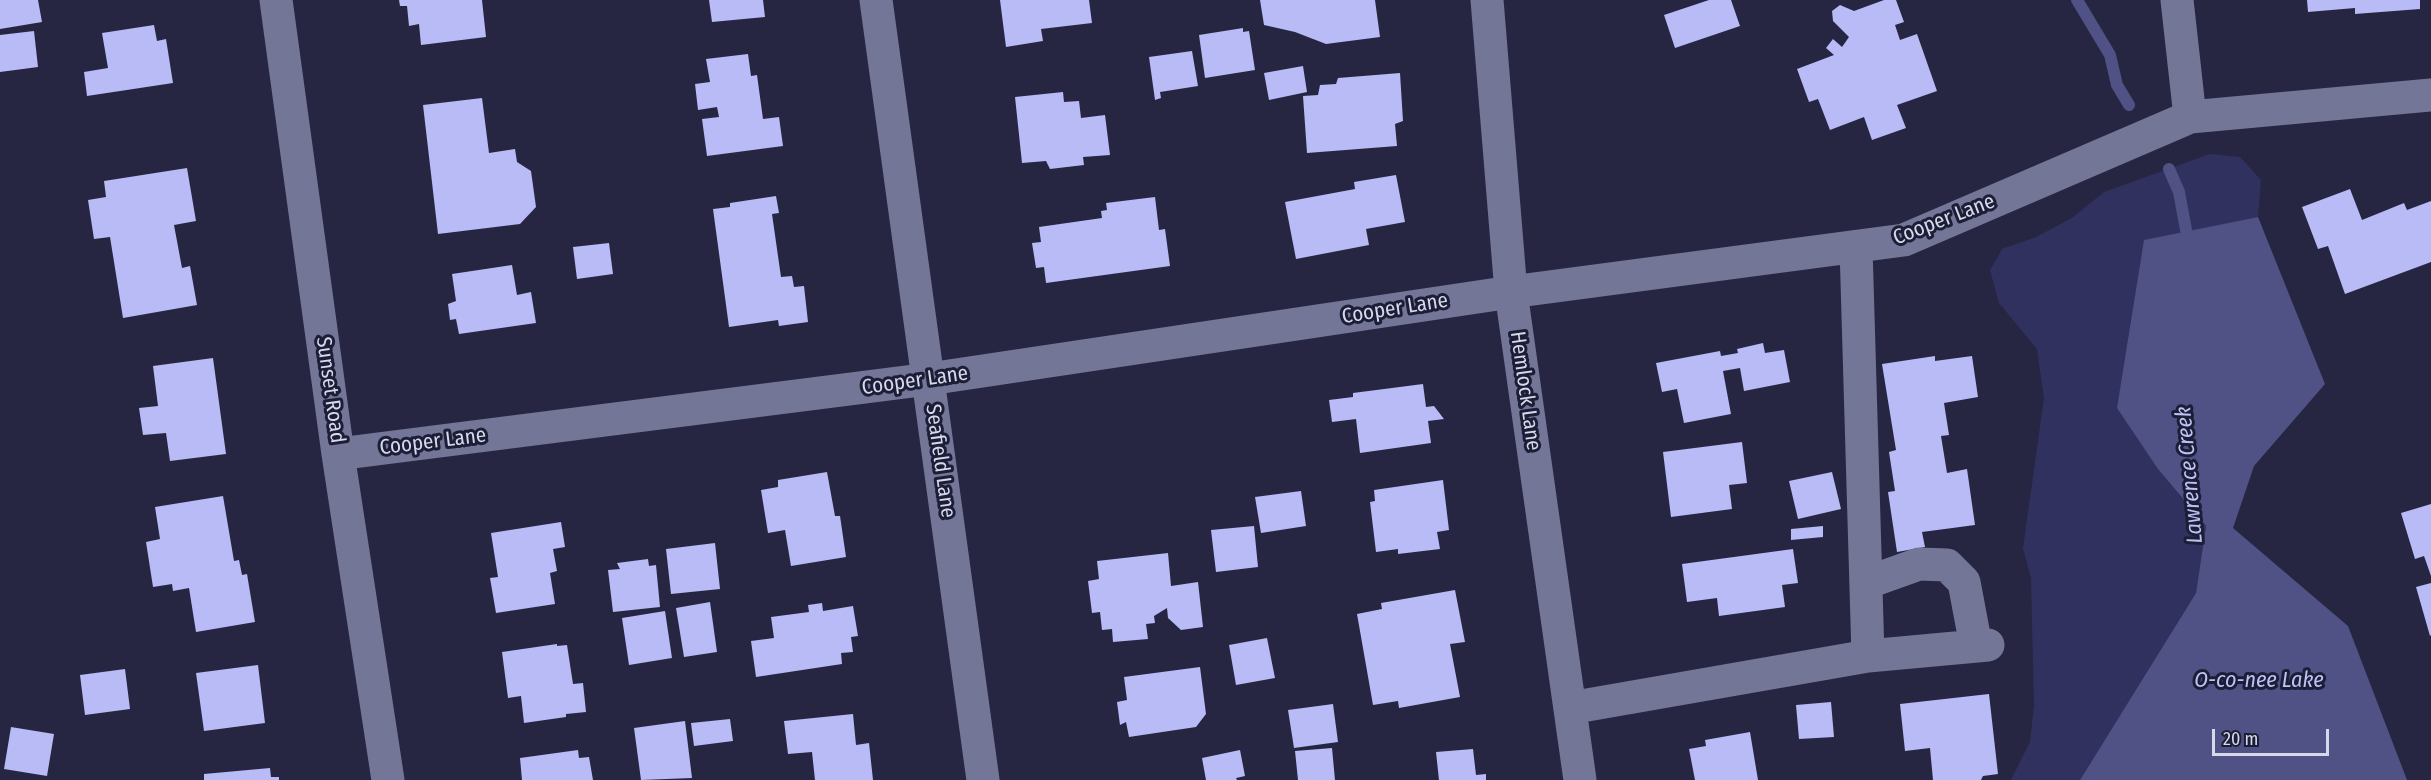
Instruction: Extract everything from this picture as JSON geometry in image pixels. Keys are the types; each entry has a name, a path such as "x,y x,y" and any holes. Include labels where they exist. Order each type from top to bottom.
{"street":[{"name":"Sunset Road","path":"276,0 338,454 388,780"},
{"name":"Seafield Lane","path":"876,0 983,780"},
{"name":"Hemlock Lane","path":"1487,0 1511,292 1581,780"},
{"path":"2177,0 2190,117"},
{"name":"Cooper Lane","path":"338,454 929,380 1511,292 1904,240 2190,117 2431,95"},
{"path":"1856,247 1868,656"},
{"path":"1570,708 1868,656 1982,645 1964,582 1947,565 1919,564 1866,583"}],"shaded area":[{"path":"2210,154 2240,157 2261,180 2258,217 2144,241 2158,469 2206,526 2196,593 2080,780 2011,780 2030,742 2034,705 2031,578 2023,548 2044,398 2037,349 1999,303 1990,270 2002,249 2036,237 2072,218 2104,192"}],"water":[{"name":"O-co-nee Lake","path":"2258,217 2325,384 2254,466 2233,528 2348,626 2407,780 2080,780 2196,593 2206,526 2158,469 2117,408 2144,240"}],"building":[{"path":"0,0 38,0 42,22 0,29"},
{"path":"399,0 482,0 486,37 421,45 419,24 409,26 407,6 400,6"},
{"path":"709,0 763,0 765,17 712,22"},
{"path":"1000,0 1089,0 1092,23 1041,29 1043,41 1006,47"},
{"path":"1260,0 1375,0 1380,37 1326,44 1295,32 1264,25"},
{"path":"1709,0 1731,0 1740,26 1675,48 1664,15"},
{"path":"1884,0 1896,0 1904,22 1895,25 1900,40 1917,34 1937,91 1897,105 1906,128 1872,140 1864,117 1830,130 1818,99 1809,102 1797,69 1834,55 1826,48 1833,39 1842,47 1849,37 1833,21 1832,11 1840,5 1854,11"},
{"path":"2307,0 2420,0 2420,9 2355,14 2355,8 2308,12"},
{"path":"154,25 157,41 166,39 173,83 87,96 84,72 108,68 102,33"},
{"path":"1243,28 1243,32 1249,31 1255,70 1205,78 1199,35"},
{"path":"34,31 38,67 0,72 0,35"},
{"path":"1192,51 1198,86 1160,92 1161,98 1155,100 1149,57"},
{"path":"748,54 751,76 757,75 763,119 779,117 783,146 707,156 702,119 719,117 717,107 698,110 695,84 710,82 706,59"},
{"path":"1303,66 1307,92 1269,100 1264,73"},
{"path":"1400,73 1403,121 1395,124 1397,146 1307,153 1303,96 1318,95 1320,85 1336,84 1338,78"},
{"path":"1063,92 1064,102 1079,101 1081,118 1105,115 1110,155 1083,157 1084,165 1050,169 1046,161 1022,163 1015,97"},
{"path":"482,98 489,153 515,149 517,162 531,171 536,207 520,224 438,234 423,105"},
{"path":"187,168 196,221 174,225 182,268 190,266 197,305 123,318 110,237 94,239 88,200 106,197 104,181"},
{"path":"1396,175 1405,222 1366,229 1369,245 1296,259 1285,202 1355,189 1354,182"},
{"path":"2350,189 2362,220 2404,203 2407,210 2431,201 2431,262 2345,294 2328,246 2318,249 2302,207"},
{"path":"776,196 779,213 772,214 781,277 792,276 794,287 804,286 808,322 779,326 778,320 729,327 713,209 730,207 730,203"},
{"path":"1155,197 1159,230 1165,229 1170,266 1046,283 1044,267 1036,268 1032,243 1041,242 1039,227 1102,218 1101,211 1107,210 1106,203"},
{"path":"609,243 613,274 577,279 573,247"},
{"path":"512,265 517,295 531,292 536,323 459,334 456,319 450,320 448,304 456,301 452,274"},
{"path":"1763,343 1765,353 1784,350 1790,382 1744,391 1740,368 1723,371 1731,414 1684,423 1677,389 1662,392 1656,363 1720,351 1721,356 1738,353 1737,349"},
{"path":"1935,356 1935,361 1972,356 1978,397 1944,403 1949,435 1941,436 1947,473 1967,469 1975,525 1922,532 1925,547 1897,552 1888,492 1895,491 1889,452 1896,450 1882,364"},
{"path":"213,358 226,454 170,461 166,433 143,435 139,408 158,406 153,366"},
{"path":"1423,384 1426,407 1434,406 1444,419 1428,421 1431,443 1360,453 1356,419 1332,422 1329,400 1353,397 1353,393"},
{"path":"1742,442 1747,483 1729,485 1732,509 1671,517 1663,452"},
{"path":"827,472 835,516 840,516 846,557 791,566 785,530 768,533 761,490 778,487 778,480"},
{"path":"1832,472 1841,509 1798,519 1789,481"},
{"path":"1443,480 1449,530 1437,532 1440,549 1398,554 1398,549 1376,552 1370,502 1375,501 1374,490"},
{"path":"1301,491 1306,526 1261,533 1255,497"},
{"path":"223,496 234,561 239,560 242,575 247,574 255,622 196,632 189,588 173,591 172,584 153,587 146,542 160,539 155,507"},
{"path":"2431,504 2431,576 2424,556 2415,559 2401,513"},
{"path":"561,522 565,547 553,549 557,571 550,573 555,604 496,613 490,578 498,577 491,533"},
{"path":"1254,526 1258,567 1216,572 1211,530"},
{"path":"1823,526 1823,537 1791,540 1791,529"},
{"path":"715,543 720,589 671,594 666,549"},
{"path":"1793,549 1798,583 1782,585 1785,607 1719,616 1717,598 1687,602 1682,564"},
{"path":"1168,553 1171,586 1198,582 1203,627 1181,630 1168,618 1167,608 1154,616 1155,623 1146,624 1148,639 1113,642 1112,629 1102,630 1100,612 1092,613 1088,581 1099,579 1097,561"},
{"path":"648,559 649,566 656,565 660,607 613,612 608,570 620,569 617,563"},
{"path":"2431,583 2431,635 2430,636 2416,587"},
{"path":"1455,590 1465,642 1450,644 1460,697 1399,708 1398,701 1373,705 1357,614 1382,609 1381,603"},
{"path":"710,602 717,652 684,657 676,608"},
{"path":"822,603 823,611 853,606 858,636 851,637 853,652 841,653 842,664 756,677 751,641 774,638 771,617 809,612 808,605"},
{"path":"665,611 672,658 629,665 622,618"},
{"path":"1267,638 1275,678 1236,685 1229,645"},
{"path":"557,644 557,646 567,645 573,684 583,683 586,712 524,723 521,696 508,698 502,652"},
{"path":"258,665 265,723 204,731 196,673"},
{"path":"1200,667 1206,714 1196,727 1129,737 1126,722 1120,725 1117,702 1127,700 1124,677"},
{"path":"125,669 130,709 85,715 80,675"},
{"path":"1989,694 1998,774 1983,776 1981,780 1933,780 1930,748 1905,751 1900,704"},
{"path":"1831,702 1834,737 1799,739 1796,705"},
{"path":"1333,704 1338,742 1294,748 1288,710"},
{"path":"853,714 856,745 869,743 873,780 815,780 812,752 788,754 784,721"},
{"path":"730,719 733,741 694,746 691,723"},
{"path":"685,721 692,778 641,780 634,728"},
{"path":"11,727 54,734 47,776 4,769"},
{"path":"1750,732 1758,780 1695,780 1689,749 1706,746 1705,740"},
{"path":"1332,748 1335,780 1298,780 1295,751"},
{"path":"1473,749 1476,775 1486,774 1486,780 1439,780 1436,752"},
{"path":"578,750 579,758 589,757 593,780 522,780 520,758"},
{"path":"1240,750 1245,776 1236,778 1237,780 1206,780 1202,758"},
{"path":"270,768 271,777 279,777 279,780 204,780 204,774"}],"waterway":[{"name":"Lawrence Creek","path":"2077,0 2110,55 2117,85 2129,105"},
{"name":"Lawrence Creek","path":"2169,169 2179,192 2189,246"}]}
